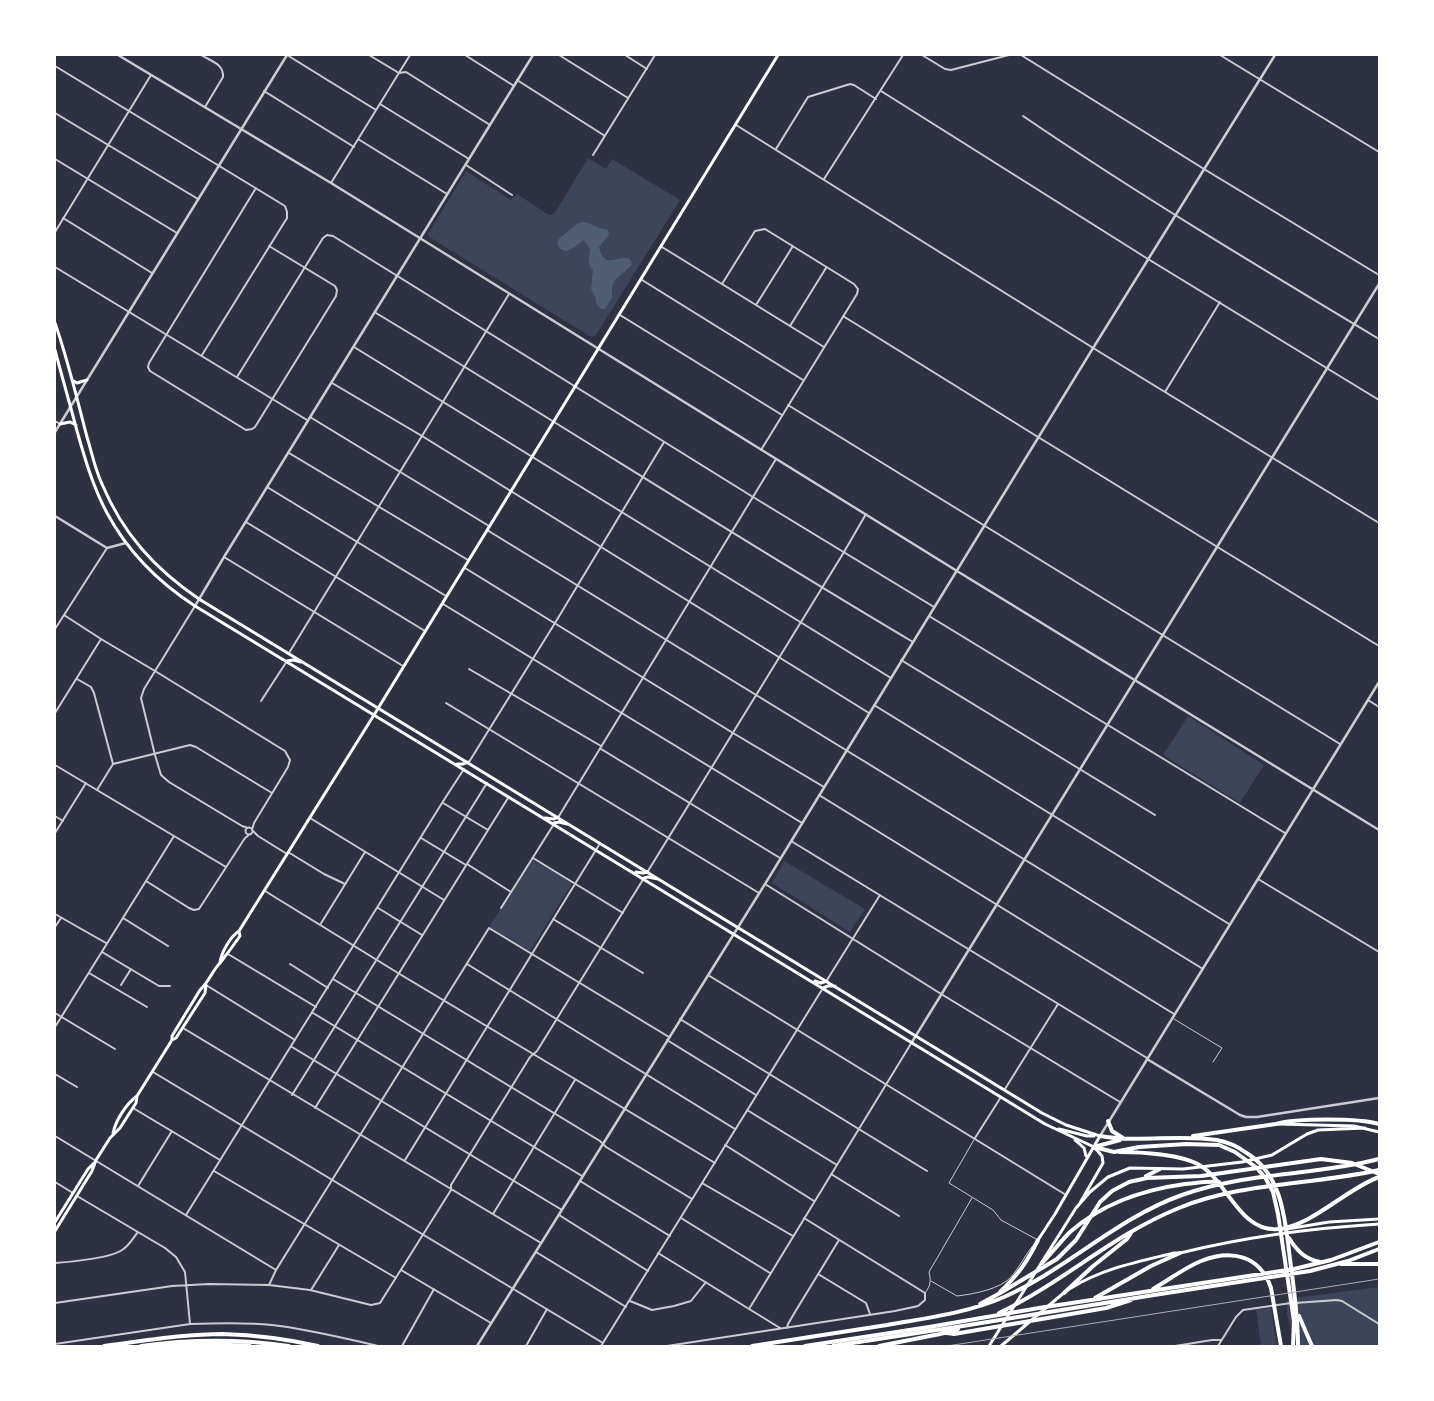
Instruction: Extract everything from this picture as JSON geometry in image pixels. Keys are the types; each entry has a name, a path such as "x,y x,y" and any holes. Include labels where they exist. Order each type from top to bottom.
{"highway":[{"path":"1100,1136 1124,1139 1185,1137 1282,1122 1316,1120 1342,1120 1379,1124"},
{"path":"1108,1121 1112,1131 1124,1139"},
{"path":"1185,1137 1227,1142 1250,1155 1266,1170 1274,1182 1284,1214 1288,1236 1294,1305 1293,1346"},
{"path":"1094,1147 1124,1139"},
{"path":"1114,1152 1139,1147 1205,1144 1228,1148 1257,1168 1266,1179 1274,1196 1288,1244 1302,1255 1329,1265 1379,1264"},
{"path":"1094,1147 1114,1152 1170,1156 1193,1162 1210,1173 1243,1215 1253,1222 1271,1229 1279,1229 1305,1220 1379,1176"},
{"path":"976,1306 1057,1259 1074,1242 1097,1206 1107,1195 1123,1184 1147,1178 1201,1176 1312,1160 1352,1163 1379,1176"},
{"path":"1041,1265 1072,1231 1111,1204 1131,1196 1154,1189 1206,1182 1225,1182 1379,1160"},
{"path":"1136,1180 1160,1169"},
{"path":"880,1346 945,1333 979,1322 1023,1301 1134,1230 1175,1209 1226,1193 1336,1178 1379,1170"},
{"path":"752,1346 933,1317 994,1301 1036,1280 1128,1221 1152,1208 1182,1195 1225,1182"},
{"path":"1064,1293 1127,1239 1134,1230"},
{"path":"998,1294 1019,1273 1038,1240"},
{"path":"833,1346 1048,1306 1294,1270 1331,1260 1379,1242"},
{"path":"805,1346 1310,1271 1348,1261 1379,1249"},
{"path":"1054,1316 1090,1301 1151,1266 1180,1253"},
{"path":"945,1333 954,1334 1106,1308 1148,1292 1194,1264 1214,1257 1237,1256 1248,1259 1263,1271 1271,1288 1281,1346"},
{"path":"1294,1305 1312,1346"},
{"path":"1297,1312 1298,1346"},
{"path":"104,1346 166,1338 223,1334 276,1339 318,1346"},
{"path":"141,1346 168,1342 206,1340 242,1341 290,1346"},
{"path":"171,1346 210,1344 250,1346"}],"main road":[{"path":"220,963 220,957 239,931 379,708 778,55"},
{"path":"55,323 101,483 121,522 138,546 161,570 199,599 1053,1119 1100,1136"},
{"path":"55,350 88,471 99,498 126,544 157,577 180,596 991,1091 1052,1127 1094,1147 1102,1156 1103,1164 989,1346"},
{"path":"72,380 77,383 87,380"},
{"path":"60,424 70,422 76,425"},
{"path":"126,544 138,546"},
{"path":"278,656 284,656 289,653"},
{"path":"286,661 304,662"},
{"path":"454,763 463,764 468,762"},
{"path":"464,769 479,769"},
{"path":"544,818 554,819 558,817"},
{"path":"554,824 559,822 570,824"},
{"path":"633,872 648,872"},
{"path":"644,878 661,880"},
{"path":"172,1040 175,1030 200,990 206,985 240,936 239,931"},
{"path":"812,981 827,981"},
{"path":"113,1134 115,1126 130,1101 137,1096 172,1040 176,1038 205,993 206,985"},
{"path":"823,988 836,986"},
{"path":"991,1091 1005,1090"},
{"path":"55,1222 88,1169 136,1104 137,1096"},
{"path":"1276,1124 1347,1125 1379,1132"},
{"path":"1052,1127 1087,1136 1100,1136"},
{"path":"1080,1203 1095,1187 1108,1177 1130,1168 1195,1168 1242,1162 1272,1155 1307,1134 1318,1130 1365,1128"},
{"path":"1038,1240 1100,1136"},
{"path":"1073,1138 1086,1151 1085,1161"},
{"path":"55,1232 92,1171 96,1160"},
{"path":"1279,1229 1329,1222 1379,1219"},
{"path":"1001,1346 1064,1293 1086,1279 1113,1268 1216,1245 1335,1227 1379,1224"}],"street":[{"path":"118,55 331,183 776,460 1379,830"},
{"path":"201,55 224,71 223,77 205,107"},
{"path":"55,432 287,55 376,110"},
{"path":"369,55 399,73 406,72 490,125"},
{"path":"331,183 410,55"},
{"path":"465,55 514,86"},
{"path":"345,884 247,830 169,782 161,775 141,698 144,689 224,557 532,55"},
{"path":"559,55 628,98"},
{"path":"625,55 646,69"},
{"path":"593,156 655,55"},
{"path":"824,179 903,55"},
{"path":"922,55 945,69 951,70 1010,55"},
{"path":"1021,55 1379,275"},
{"path":"1220,55 1379,152"},
{"path":"477,1346 765,884 1038,437 1275,55"},
{"path":"55,66 285,206 288,212 287,218 202,355"},
{"path":"55,232 151,75"},
{"path":"517,80 605,136"},
{"path":"776,149 808,97 850,84 876,98"},
{"path":"881,90 1148,259 1379,400"},
{"path":"264,91 354,146"},
{"path":"380,104 469,159"},
{"path":"55,113 198,199"},
{"path":"1024,116 1066,145 1379,339"},
{"path":"736,124 1093,348 1379,523"},
{"path":"358,139 447,194"},
{"path":"55,159 177,233"},
{"path":"465,165 512,195"},
{"path":"256,188 166,334 148,367 150,371 246,430 255,427 336,296 337,290 335,286 269,246"},
{"path":"63,218 152,273"},
{"path":"722,284 755,231 765,229 854,284 858,289 857,294 761,450"},
{"path":"237,377 323,238 327,235 333,236 934,607"},
{"path":"660,246 824,347"},
{"path":"756,305 792,246"},
{"path":"55,267 308,420"},
{"path":"790,326 826,268"},
{"path":"640,280 803,380"},
{"path":"749,1309 996,904 1379,284"},
{"path":"289,653 509,294"},
{"path":"1165,392 1220,302"},
{"path":"374,312 465,366 732,533 913,642"},
{"path":"620,314 782,415"},
{"path":"843,316 1379,646"},
{"path":"353,346 890,678"},
{"path":"332,382 869,713"},
{"path":"788,405 1340,745"},
{"path":"310,417 489,526"},
{"path":"55,421 60,424"},
{"path":"468,762 555,623 664,442"},
{"path":"289,452 468,560"},
{"path":"558,817 776,460"},
{"path":"267,487 446,596"},
{"path":"648,872 866,514"},
{"path":"55,516 108,548 126,544"},
{"path":"246,522 425,631"},
{"path":"487,530 1203,969"},
{"path":"55,629 108,548"},
{"path":"224,557 403,666"},
{"path":"464,568 824,787"},
{"path":"442,603 802,823"},
{"path":"64,615 101,640 285,751 290,760 288,767 254,823 251,832 245,838 201,908 197,910 189,908 146,881"},
{"path":"929,616 1286,834"},
{"path":"55,713 101,640"},
{"path":"902,660 1155,815"},
{"path":"261,701 286,661"},
{"path":"469,669 601,747 780,858"},
{"path":"77,679 91,687 94,692 113,764"},
{"path":"1100,1136 1379,682"},
{"path":"1368,700 1379,706"},
{"path":"446,703 759,893"},
{"path":"874,705 1230,924"},
{"path":"97,790 113,764 190,745 272,793"},
{"path":"55,765 226,868"},
{"path":"186,1215 464,769"},
{"path":"292,1095 487,783"},
{"path":"55,833 86,784"},
{"path":"819,795 1175,1014"},
{"path":"314,1108 510,796"},
{"path":"442,803 488,830"},
{"path":"55,816 63,821"},
{"path":"310,817 444,900"},
{"path":"245,838 247,830 254,823"},
{"path":"501,908 554,824"},
{"path":"247,830 251,832"},
{"path":"55,1027 174,836"},
{"path":"420,838 511,892"},
{"path":"791,841 1246,1118 1379,1098"},
{"path":"404,1161 600,842"},
{"path":"320,925 365,852"},
{"path":"533,858 623,913"},
{"path":"55,1303 187,1285 269,1284 310,1290 372,1305 380,1303 451,1190 451,1184 510,1087 530,1057 537,1052 644,878"},
{"path":"1258,879 1379,952"},
{"path":"765,884 1120,1102"},
{"path":"264,891 714,1163"},
{"path":"827,981 880,895"},
{"path":"378,908 422,935"},
{"path":"55,914 106,943"},
{"path":"55,927 61,918"},
{"path":"123,918 168,946"},
{"path":"552,918 642,973"},
{"path":"269,1284 401,1067 489,928 756,1095"},
{"path":"102,951 159,986 170,986"},
{"path":"228,954 316,1007"},
{"path":"467,963 736,1129"},
{"path":"290,964 328,988"},
{"path":"121,985 131,969"},
{"path":"88,972 147,1008"},
{"path":"708,975 1066,1195"},
{"path":"333,979 692,1199"},
{"path":"206,985 296,1040"},
{"path":"152,1071 513,1288 602,1345 823,988"},
{"path":"1005,1090 1058,1004"},
{"path":"312,1012 582,1176"},
{"path":"55,1013 116,1049"},
{"path":"680,1020 927,1171"},
{"path":"182,1028 541,1243"},
{"path":"291,1047 562,1210"},
{"path":"55,1074 77,1087"},
{"path":"492,1215 575,1080"},
{"path":"975,1138 1001,1097"},
{"path":"133,1108 220,1160"},
{"path":"747,1110 837,1165"},
{"path":"138,1186 172,1131"},
{"path":"55,1136 276,1270"},
{"path":"726,1145 814,1201"},
{"path":"214,1171 396,1278"},
{"path":"831,1174 899,1216"},
{"path":"580,1180 670,1236"},
{"path":"55,1182 73,1193"},
{"path":"702,1183 792,1236"},
{"path":"77,1196 165,1248 176,1257 184,1268 190,1324"},
{"path":"558,1215 648,1271"},
{"path":"681,1218 770,1272"},
{"path":"667,1346 895,1311 922,1304 925,1300 925,1294 804,1218"},
{"path":"55,1262 112,1255 122,1251 138,1232"},
{"path":"788,1328 788,1324 839,1240"},
{"path":"310,1290 339,1245"},
{"path":"536,1252 626,1307"},
{"path":"658,1254 780,1329"},
{"path":"401,1270 491,1323"},
{"path":"818,1274 866,1303 870,1314"},
{"path":"629,1301 652,1310 674,1306 691,1301 706,1282"},
{"path":"402,1346 434,1290"},
{"path":"1218,1346 1238,1314 1247,1309 1318,1300 1339,1300 1379,1324"},
{"path":"526,1346 548,1310"},
{"path":"55,1344 190,1324 240,1324 280,1326 312,1331 378,1346"},
{"path":"1175,1346 1221,1340"}],"lane":[{"path":"1173,1018 1222,1048 1213,1062"},
{"path":"931,1281 957,1296 995,1287 1010,1278 1038,1240 1002,1220 993,1210 949,1183 975,1138"},
{"path":"925,1294 930,1287 929,1272 972,1197"}],"shaded area":[{"path":"588,158 606,169 612,159 680,200 596,335 591,337 429,237 428,234 466,171 511,200 517,194 549,215 554,214"},
{"path":"582,222 608,230 609,235 599,247 604,258 612,260 625,258 630,259 632,263 614,281 612,298 605,309 601,309 596,303 591,289 593,270 589,263 590,249 585,241 583,240 567,251 562,250 558,246 558,240"},
{"path":"1188,716 1264,765 1240,803 1163,755"},
{"path":"532,860 573,882 530,951 489,927"},
{"path":"784,861 865,909 850,932 772,883"},
{"path":"1379,1287 1379,1346 1296,1346 1287,1315 1287,1299"},
{"path":"1271,1308 1277,1346 1261,1346 1256,1309"}],"railway":[{"path":"947,1346 1379,1279"}]}
